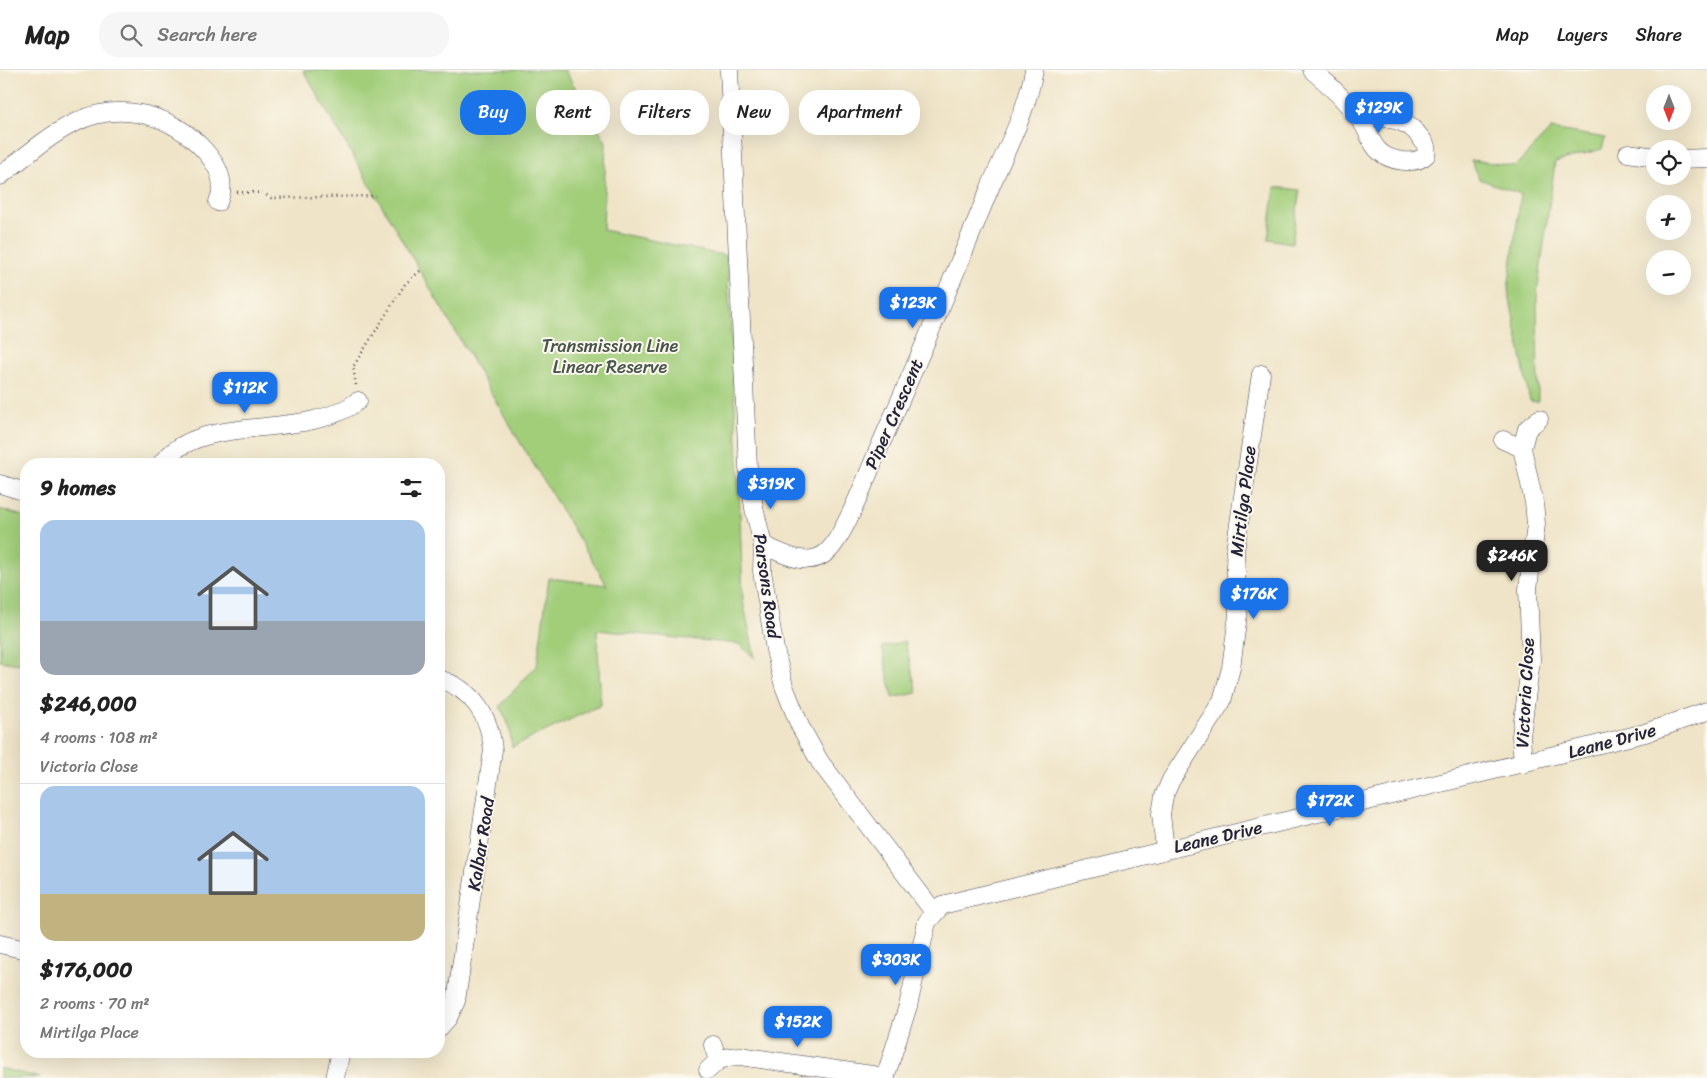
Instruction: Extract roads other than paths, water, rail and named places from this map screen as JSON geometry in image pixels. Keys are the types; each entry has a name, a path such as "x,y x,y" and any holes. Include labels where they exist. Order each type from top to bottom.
{"street":[{"name":"Parsons Road","path":"729,70 748,467 754,508 763,545 762,571 784,686 800,726 820,762 934,912"},
{"name":"Piper Crescent","path":"763,545 797,558 810,559 826,553 835,542 859,496 923,350 1022,112 1034,70"},
{"path":"1312,70 1352,111"},
{"path":"0,176 76,121 100,114 137,112 168,122 188,135 204,150 216,165 221,179 221,192 218,202"},
{"path":"1628,153 1646,156"},
{"path":"1691,159 1707,158"},
{"name":"Mirtilga Place","path":"1165,849 1161,814 1164,796 1171,780 1222,701 1231,668 1238,615 1236,544 1261,374"},
{"path":"167,458 181,445 202,437 313,421 338,414 358,401"},
{"path":"1503,440 1522,448 1527,429 1539,419"},
{"name":"Victoria Close","path":"1522,448 1534,502 1536,524 1528,595 1531,660 1521,736 1523,764"},
{"path":"0,484 20,490"},
{"name":"Kalbar Road","path":"445,681 457,686 466,693 481,710 490,728 494,750 456,1001 445,1021"},
{"name":"Leane Drive","path":"934,912 948,903 1645,733 1707,711"},
{"path":"713,1059 740,1056 885,1077 908,1006 925,928 934,912"},
{"path":"0,944 20,949"},
{"path":"335,1078 339,1058"}],"park label":[{"name":"Transmission Line Linear Reserve","path":"610,356"}]}
